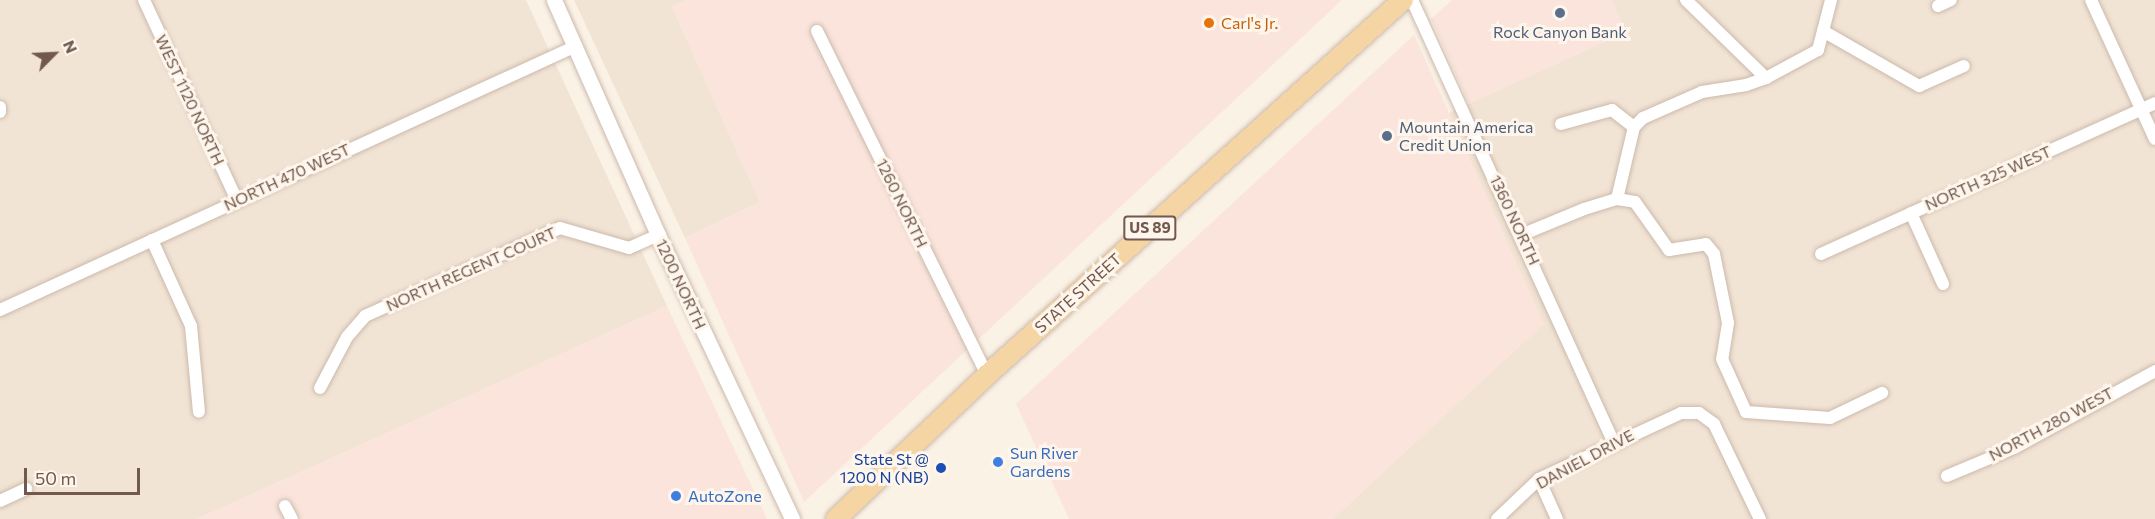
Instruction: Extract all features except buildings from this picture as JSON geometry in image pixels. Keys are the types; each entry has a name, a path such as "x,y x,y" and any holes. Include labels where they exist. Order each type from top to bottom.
{"main road":[{"name":"STATE STREET","path":"836,519 987,375 1403,0"}],"street":[{"name":"WEST 1120 NORTH","path":"144,0 237,200"},
{"name":"1200 NORTH","path":"554,0 658,235 792,519"},
{"name":"1360 NORTH","path":"1412,0 1521,235 1613,442"},
{"path":"1686,0 1766,78"},
{"path":"1617,199 1634,127 1642,117 1702,92 1746,86 1818,50 1831,0"},
{"path":"1938,6 1950,0"},
{"path":"2091,0 2155,139"},
{"name":"1260 NORTH","path":"817,31 987,375"},
{"path":"1823,31 1919,86 1965,66"},
{"name":"NORTH 470 WEST","path":"0,310 576,46"},
{"name":"NORTH 325 WEST","path":"1821,254 2155,103"},
{"path":"1561,124 1612,110 1634,127"},
{"path":"1521,235 1617,199 1635,202 1669,250 1706,244 1714,254 1728,322 1722,359 1746,412 1830,418 1882,393"},
{"path":"1911,213 1943,284"},
{"name":"NORTH REGENT COURT","path":"320,388 347,337 365,316 560,228 629,248 658,235"},
{"path":"152,240 191,326 199,412"},
{"name":"NORTH 280 WEST","path":"1947,476 2014,448 2155,371"},
{"name":"DANIEL DRIVE","path":"1497,519 1539,479 1613,442 1681,413 1699,413 1714,424 1760,519"},
{"path":"1539,479 1557,519"},
{"path":"0,501 26,489"},
{"path":"285,506 291,519"}],"shaded area":[{"path":"0,0 526,0 667,306 197,519 0,519"},
{"path":"574,0 686,0 672,7 760,202 685,238"},
{"path":"686,0 1342,0 804,502 685,238 760,202 672,7"},
{"path":"1452,0 1612,0 1626,32 1469,104 1431,19"},
{"path":"1612,0 2155,0 2155,519 1333,519 1424,434 1512,254 1449,113 1625,32"},
{"path":"1414,35 1544,324 1333,519 1069,519 1016,404"},
{"path":"667,306 767,519 197,519"}],"place":[{"name":"Rock Canyon Bank","path":"1560,13"},
{"name":"Carl's Jr.","path":"1209,23"},
{"name":"Mountain America Credit Union","path":"1387,136"},
{"name":"Sun River Gardens","path":"998,462"},
{"name":"State St @ 1200 N (NB)","path":"941,468"},
{"name":"AutoZone","path":"676,496"}]}
